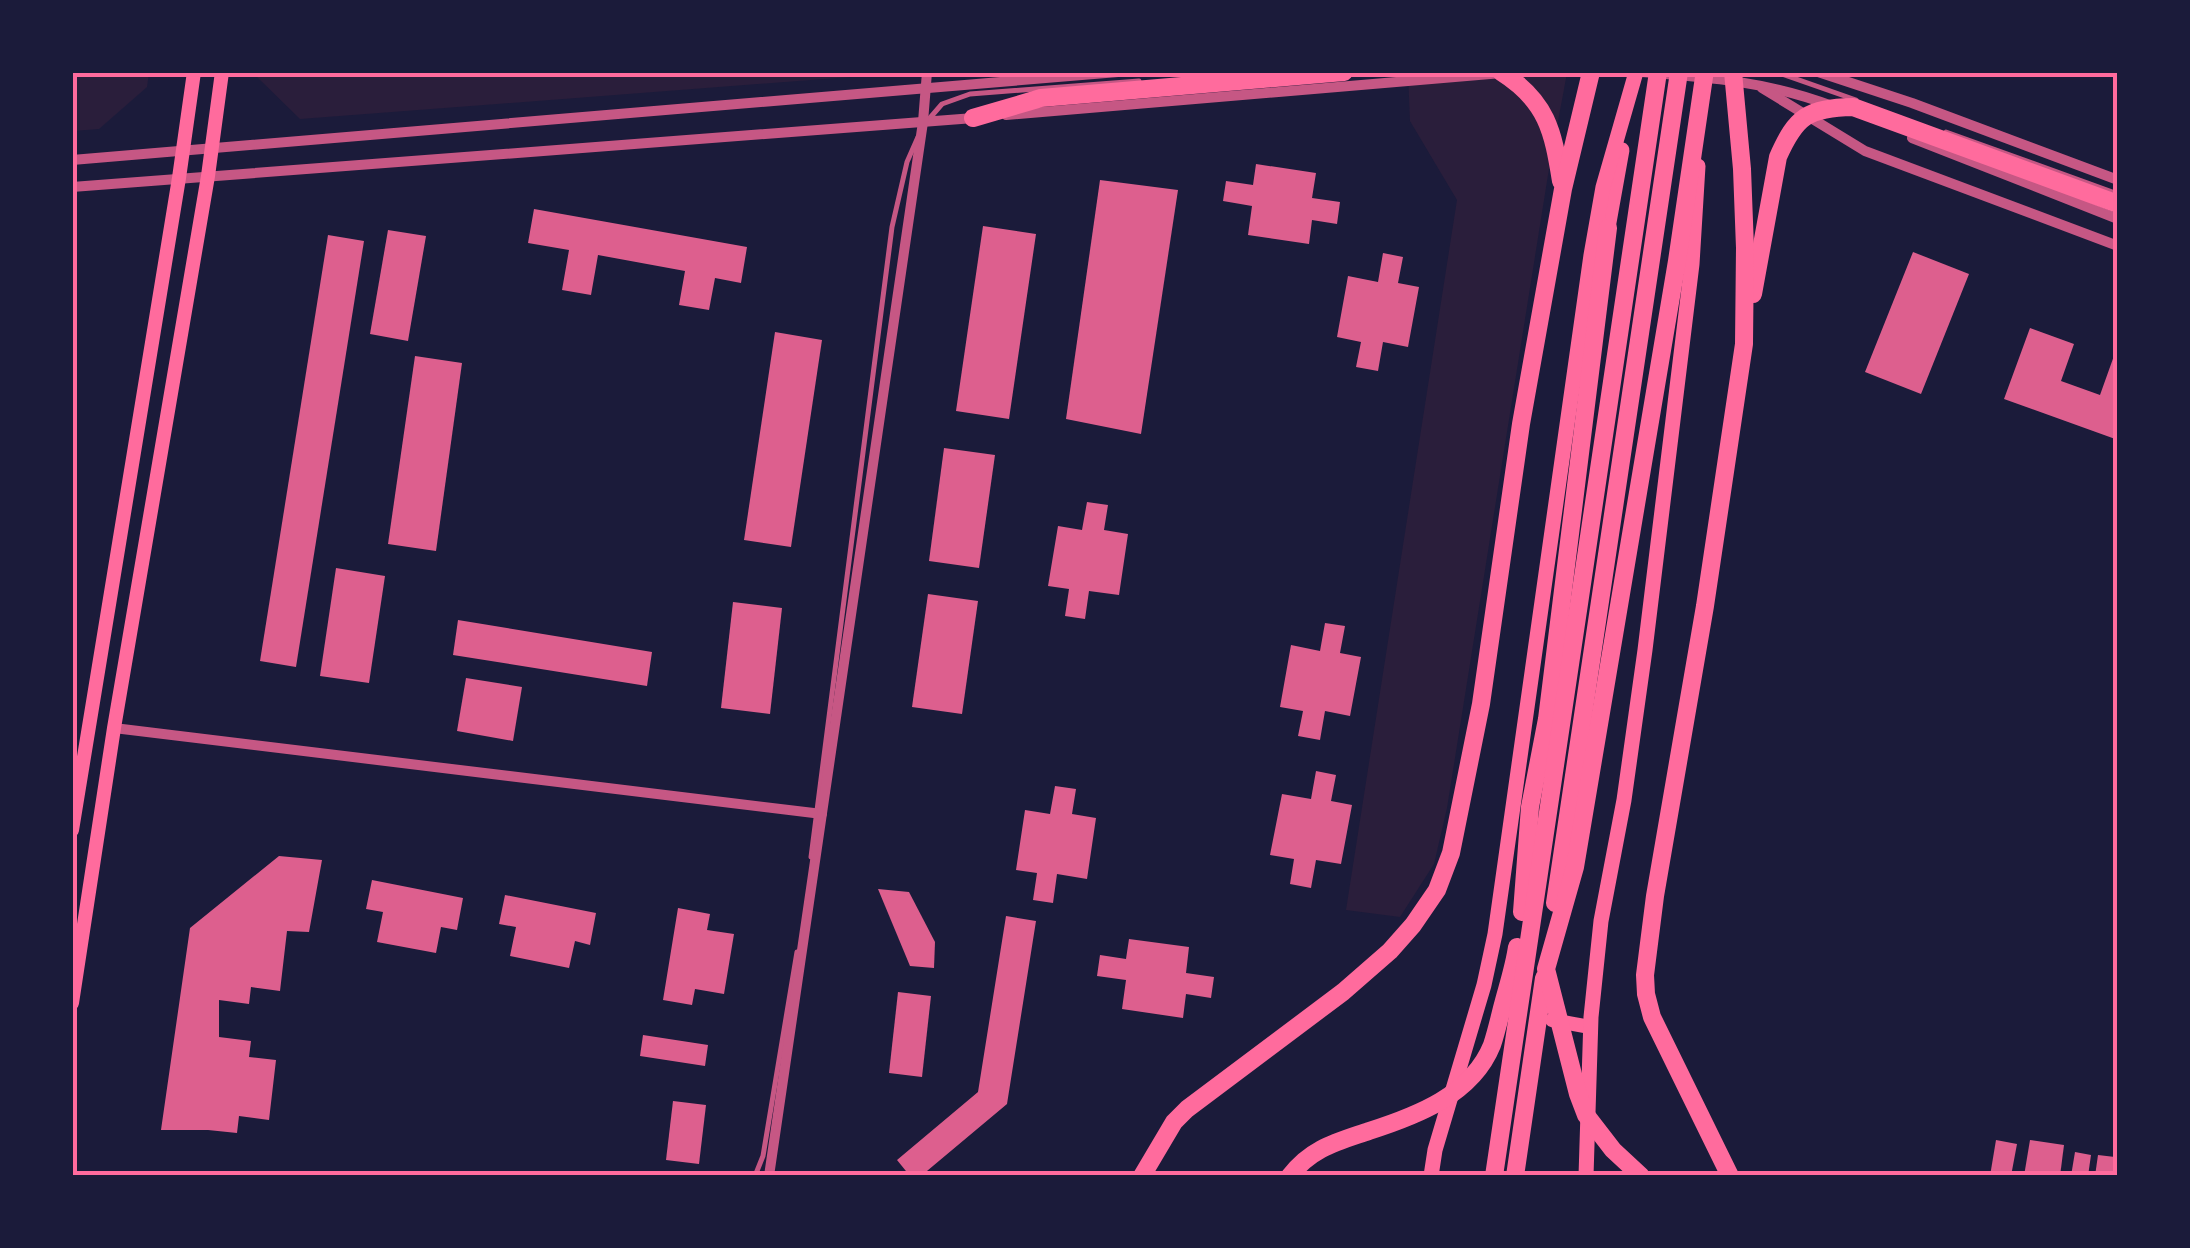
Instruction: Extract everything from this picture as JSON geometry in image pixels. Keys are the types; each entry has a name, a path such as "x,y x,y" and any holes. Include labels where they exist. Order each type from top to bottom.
{"highway":[{"path":"973,118 1041,98 1344,72"},
{"path":"1502,72 1524,88 1548,121 1562,190"},
{"path":"1142,1176 1174,1122 1187,1108 1366,973 1413,925 1438,890 1452,852 1481,704 1522,424 1562,190 1591,72"},
{"path":"1494,1176 1658,72"},
{"path":"1515,1176 1678,72"},
{"path":"1733,72 1746,248 1744,344"},
{"path":"1641,1176 1613,1150 1586,1115 1546,969 1575,867 1677,261 1704,75"},
{"path":"1730,1176 1652,1016 1645,976 1744,344 1778,158 1798,122 1824,108 1853,108 2118,204"},
{"path":"1491,1048 1516,957 1530,807 1547,718 1608,228"},
{"path":"1528,947 1530,807"},
{"path":"1290,1176 1302,1159 1336,1142 1425,1110 1468,1082 1491,1048 1523,980"}],"main road":[{"path":"72,830 194,72"},
{"path":"72,1003 222,72"},
{"path":"1608,228 1639,72"},
{"path":"1431,1176 1495,934 1591,255 1603,187 1639,72"},
{"path":"1586,1176 1590,1027 1601,921 1640,687 1692,264 1704,75"},
{"path":"1478,1006 1590,1027"}],"street":[{"path":"769,1176 923,122 927,72"},
{"path":"72,160 1118,72"},
{"path":"72,186 923,122 1514,72"},
{"path":"1639,72 1753,82 1805,96 2118,219"},
{"path":"1818,72 2118,180"},
{"path":"1753,82 1864,151 2118,246"},
{"path":"114,728 822,814"}],"lane":[{"path":"1189,77 1246,72"},
{"path":"1776,72 1917,122"},
{"path":"755,1176 764,1156 804,904 892,227 907,162 929,118 942,104 956,98 1151,80"},
{"path":"1934,128 2118,194"}],"shaded area":[{"path":"73,72 149,73 147,87 99,129 73,131"},
{"path":"253,73 880,73 300,119"},
{"path":"1408,73 1567,73 1447,808 1434,864 1400,917 1346,910 1457,200 1410,121"}],"building":[{"path":"1256,164 1316,173 1312,198 1340,202 1337,224 1312,220 1309,244 1248,235 1252,206 1223,201 1226,181 1253,185"},
{"path":"1100,180 1178,190 1141,434 1066,419"},
{"path":"534,209 747,247 741,283 715,278 709,310 679,305 685,271 598,255 591,295 562,290 569,250 528,243"},
{"path":"983,226 1036,234 1009,419 956,411"},
{"path":"388,230 426,236 408,341 370,334"},
{"path":"328,235 364,241 296,667 260,661"},
{"path":"1913,252 1969,274 1921,394 1865,372"},
{"path":"1383,253 1403,257 1398,283 1419,287 1408,347 1383,342 1378,371 1356,367 1361,342 1337,337 1348,276 1378,282"},
{"path":"2030,328 2074,344 2061,381 2100,395 2115,353 2118,354 2118,440 2004,399"},
{"path":"775,332 822,340 791,547 744,540"},
{"path":"415,356 462,363 436,551 388,544"},
{"path":"944,448 995,455 979,568 929,561"},
{"path":"1087,502 1108,505 1104,530 1128,534 1119,595 1089,591 1085,619 1065,616 1069,589 1048,586 1058,526 1082,530"},
{"path":"336,568 385,576 369,683 320,676"},
{"path":"928,594 978,601 962,714 912,707"},
{"path":"733,602 782,608 770,714 721,708"},
{"path":"458,620 652,652 647,686 453,655"},
{"path":"1325,623 1345,626 1340,653 1361,657 1350,716 1325,711 1320,740 1298,736 1303,711 1280,707 1291,645 1320,651"},
{"path":"466,678 522,687 513,741 457,731"},
{"path":"1316,771 1336,775 1331,801 1352,805 1341,864 1316,860 1311,888 1290,884 1294,859 1270,855 1282,794 1311,799"},
{"path":"1055,786 1076,789 1072,814 1096,818 1087,879 1057,874 1053,903 1033,900 1037,873 1016,870 1025,810 1050,814"},
{"path":"279,856 322,860 309,932 287,931 280,991 251,987 249,1004 219,1000 219,1037 251,1041 249,1057 276,1060 269,1120 239,1116 237,1133 161,1130 190,928"},
{"path":"372,880 463,898 457,930 441,927 436,953 377,942 383,912 366,909"},
{"path":"878,889 909,892 935,942 934,968 910,966"},
{"path":"505,895 596,913 590,945 575,941 569,968 510,956 516,927 499,924"},
{"path":"678,908 710,914 707,930 734,934 724,994 695,989 692,1005 663,1000"},
{"path":"1006,916 1036,921 1007,1104 921,1176 910,1176 897,1160 978,1092"},
{"path":"1129,939 1189,947 1186,973 1214,977 1211,998 1186,994 1183,1018 1122,1009 1126,980 1097,976 1100,955 1126,959"},
{"path":"898,992 931,996 922,1077 889,1073"},
{"path":"643,1035 708,1045 705,1066 640,1056"},
{"path":"673,1101 706,1105 699,1164 666,1160"},
{"path":"1996,1140 2017,1144 2011,1176 1990,1176"},
{"path":"2030,1140 2064,1145 2060,1176 2024,1176"},
{"path":"2075,1152 2091,1155 2088,1176 2071,1176"},
{"path":"2098,1155 2115,1157 2113,1176 2095,1176"}]}
